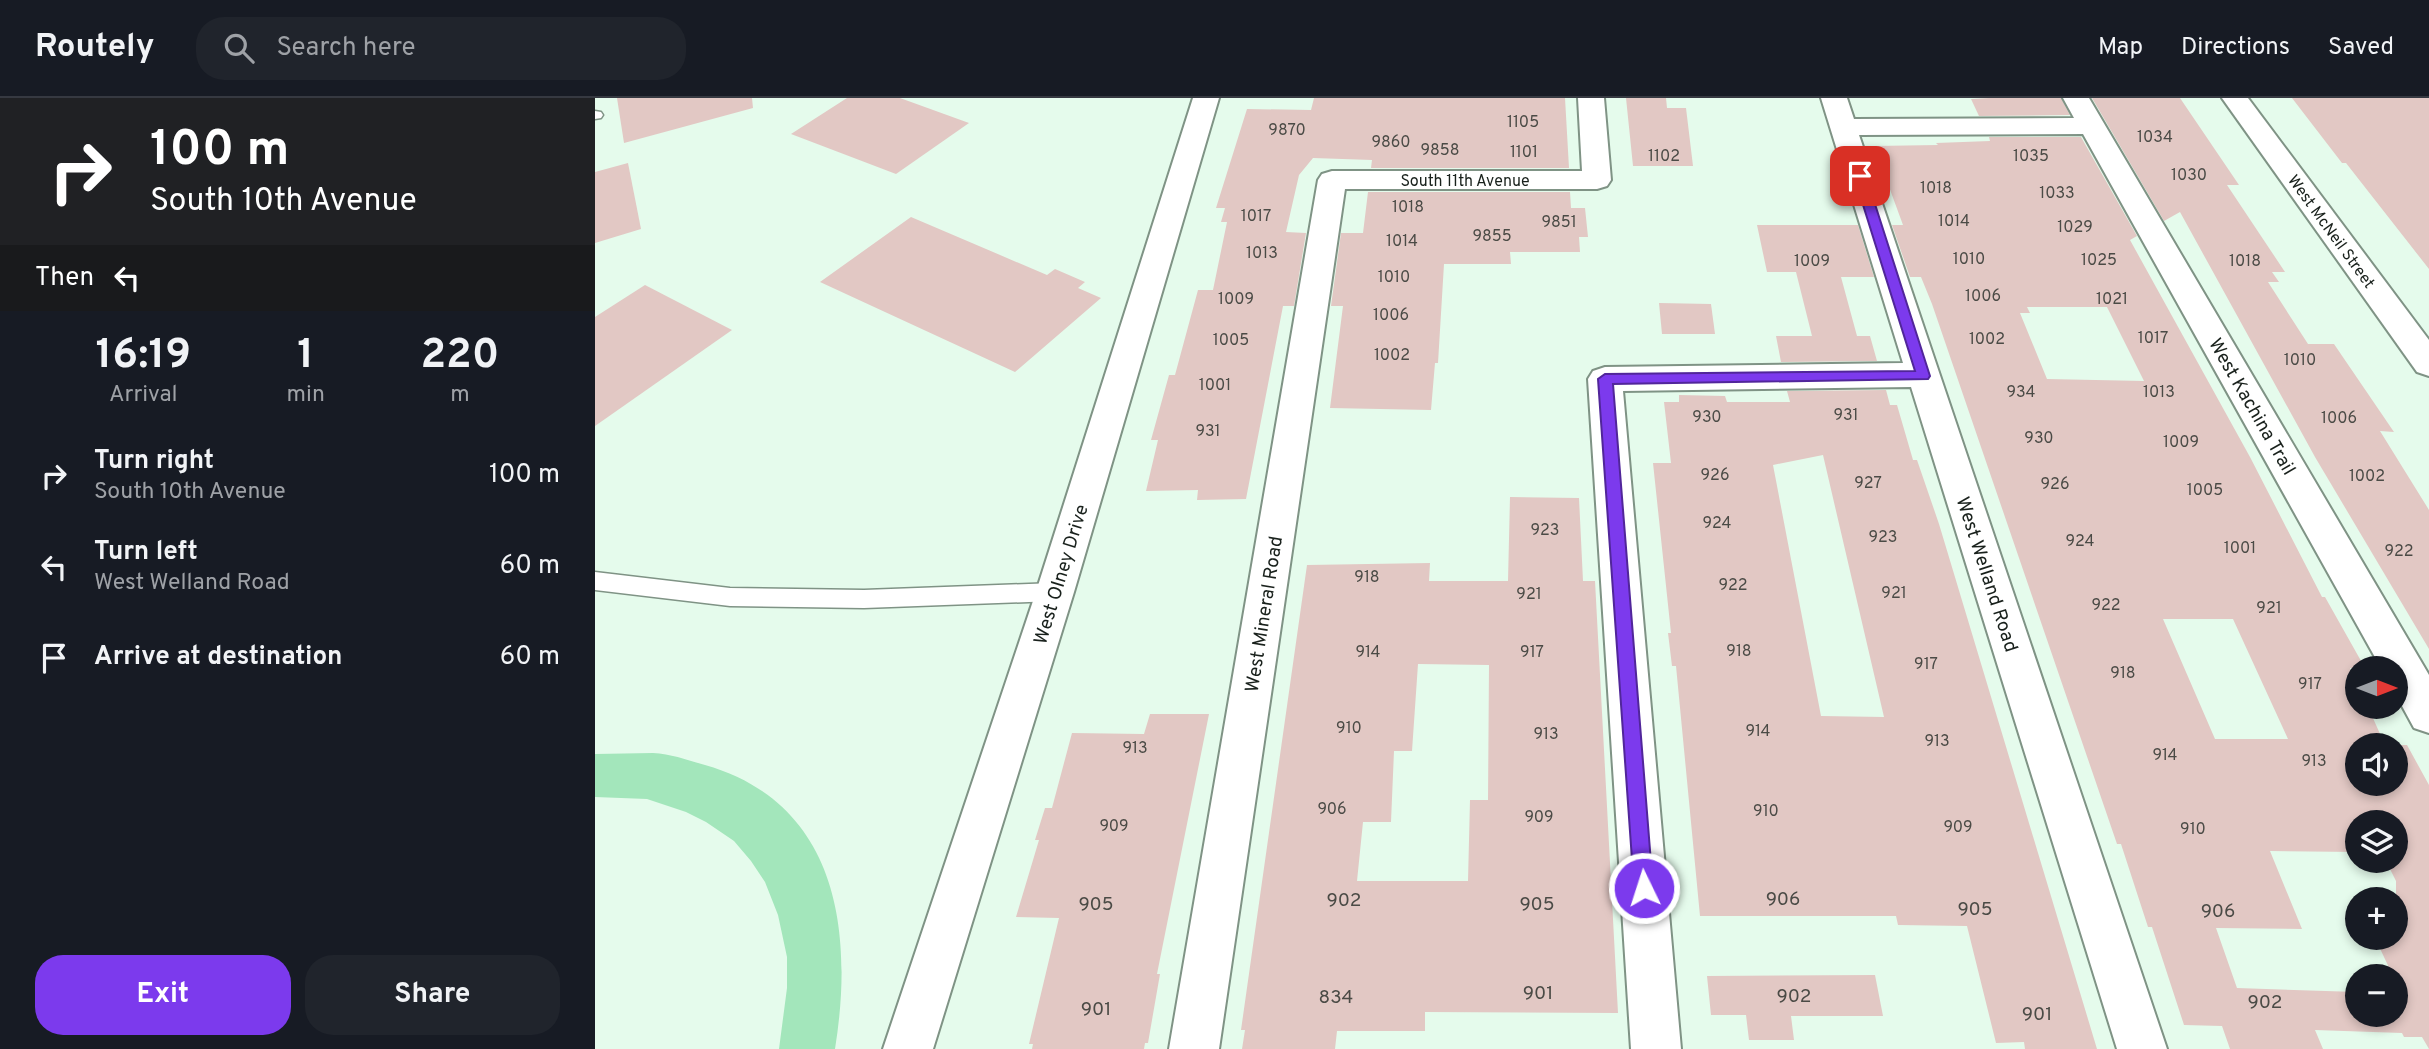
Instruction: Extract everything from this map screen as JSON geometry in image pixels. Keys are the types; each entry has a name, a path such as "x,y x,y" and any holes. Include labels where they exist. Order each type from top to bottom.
{"street":[{"name":"West Olney Drive","path":"908,1049 1055,592 1206,98"},
{"name":"South 11th Avenue","path":"1332,180 1597,180 1591,98"},
{"name":"West McNeil Street","path":"2235,98 2429,364"},
{"path":"1839,112 2084,112"},
{"name":"West Welland Road","path":"1839,112 2143,1049"},
{"name":"West Kachina Trail","path":"2084,112 2429,714"},
{"name":"West Mineral Road","path":"1194,1049 1332,180"},
{"path":"1656,1049 1605,379 1924,376"}],"lane":[{"path":"595,581 730,597 864,599 1055,592"}],"green space":[{"path":"653,753 705,765 750,783 784,809 810,840 827,877 837,917 841,960 835,1049 779,1049 787,988 787,957 778,915 765,882 734,841 686,812 647,799 595,797 595,754"}],"building":[{"path":"617,98 752,98 753,108 624,143"},
{"path":"847,98 900,98 969,123 896,174 791,134"},
{"path":"1314,98 1565,98 1569,168 1371,168 1372,160 1313,158 1299,175 1286,232 1306,233 1294,306 1283,306 1246,499 1197,500 1198,490 1146,491 1158,440 1151,440 1169,375 1175,375 1198,290 1213,290 1227,222 1221,222 1225,208 1216,208 1247,109 1311,110"},
{"path":"1626,98 1666,98 1667,108 1686,108 1693,166 1633,166"},
{"path":"2061,98 2070,115 1979,116 1971,99"},
{"path":"2092,98 2180,98 2239,185 2227,185 2285,272 2272,272 2279,282 2268,282 2308,344 2334,344 2394,432 2380,431 2429,510 2429,649 2315,457 2180,212 2164,221"},
{"path":"2292,98 2429,98 2429,269 2346,163 2342,163"},
{"path":"1989,137 2081,137 2137,236 2130,240 2250,457 2322,597 2325,597 2358,656 2345,656 2345,719 2373,719 2380,733 2345,733 2345,796 2408,796 2408,747 2429,785 2429,1049 2422,1037 2404,1037 2402,1033 2315,1030 2323,1049 2230,1049 2222,1026 2184,1025 2152,927 2148,927 2121,844 2117,844 1932,304 1921,277 1910,277 1892,225 1903,225 1874,146 1938,145 1936,143 1990,141","holes":["2027,307 2107,307 2144,381 2047,379 2020,313 2030,313","2163,619 2233,619 2288,739 2215,739"]},
{"path":"628,163 641,229 595,243 595,172"},
{"path":"1368,192 1570,192 1571,208 1585,208 1588,237 1579,237 1580,252 1510,252 1511,264 1444,264 1438,363 1435,363 1431,410 1330,408 1343,306 1331,306 1341,233 1363,233"},
{"path":"911,217 1047,275 1055,269 1085,282 1078,288 1101,298 1015,372 820,282"},
{"path":"1757,225 1858,225 1874,277 1841,277 1857,336 1870,336 1877,361 1781,362 1776,336 1812,336 1796,272 1767,272"},
{"path":"645,285 732,330 595,426 595,317"},
{"path":"1659,303 1711,304 1715,334 1662,334"},
{"path":"1886,390 1890,405 1897,405 1913,460 1917,460 1939,524 2097,1049 2025,1049 2024,1042 1996,1043 1967,926 1898,925 1896,916 1700,916 1676,666 1672,666 1668,633 1671,633 1653,463 1671,463 1664,402 1679,402 1679,395 1725,396 1727,402 1790,402 1787,391","holes":["1823,455 1884,717 1821,716 1773,465"]},
{"path":"1510,497 1579,498 1583,581 1595,581 1618,1013 1425,1012 1425,1031 1337,1031 1335,1049 1242,1049 1245,1030 1241,1030 1307,565 1430,563 1429,581 1508,581","holes":["1418,664 1489,665 1488,800 1470,800 1468,881 1357,881 1363,822 1391,822 1394,751 1412,751"]},
{"path":"1150,714 1209,714 1157,974 1160,974 1148,1043 1145,1043 1144,1049 1032,1049 1033,1044 1029,1044 1059,918 1016,917 1039,840 1035,840 1045,808 1052,808 1072,733 1144,734"},
{"path":"1875,975 1883,1016 1791,1016 1794,1040 1749,1040 1746,1015 1711,1015 1707,976"}],"route":[{"path":"1644,888 1605,379 1924,376 1860,176"}]}
